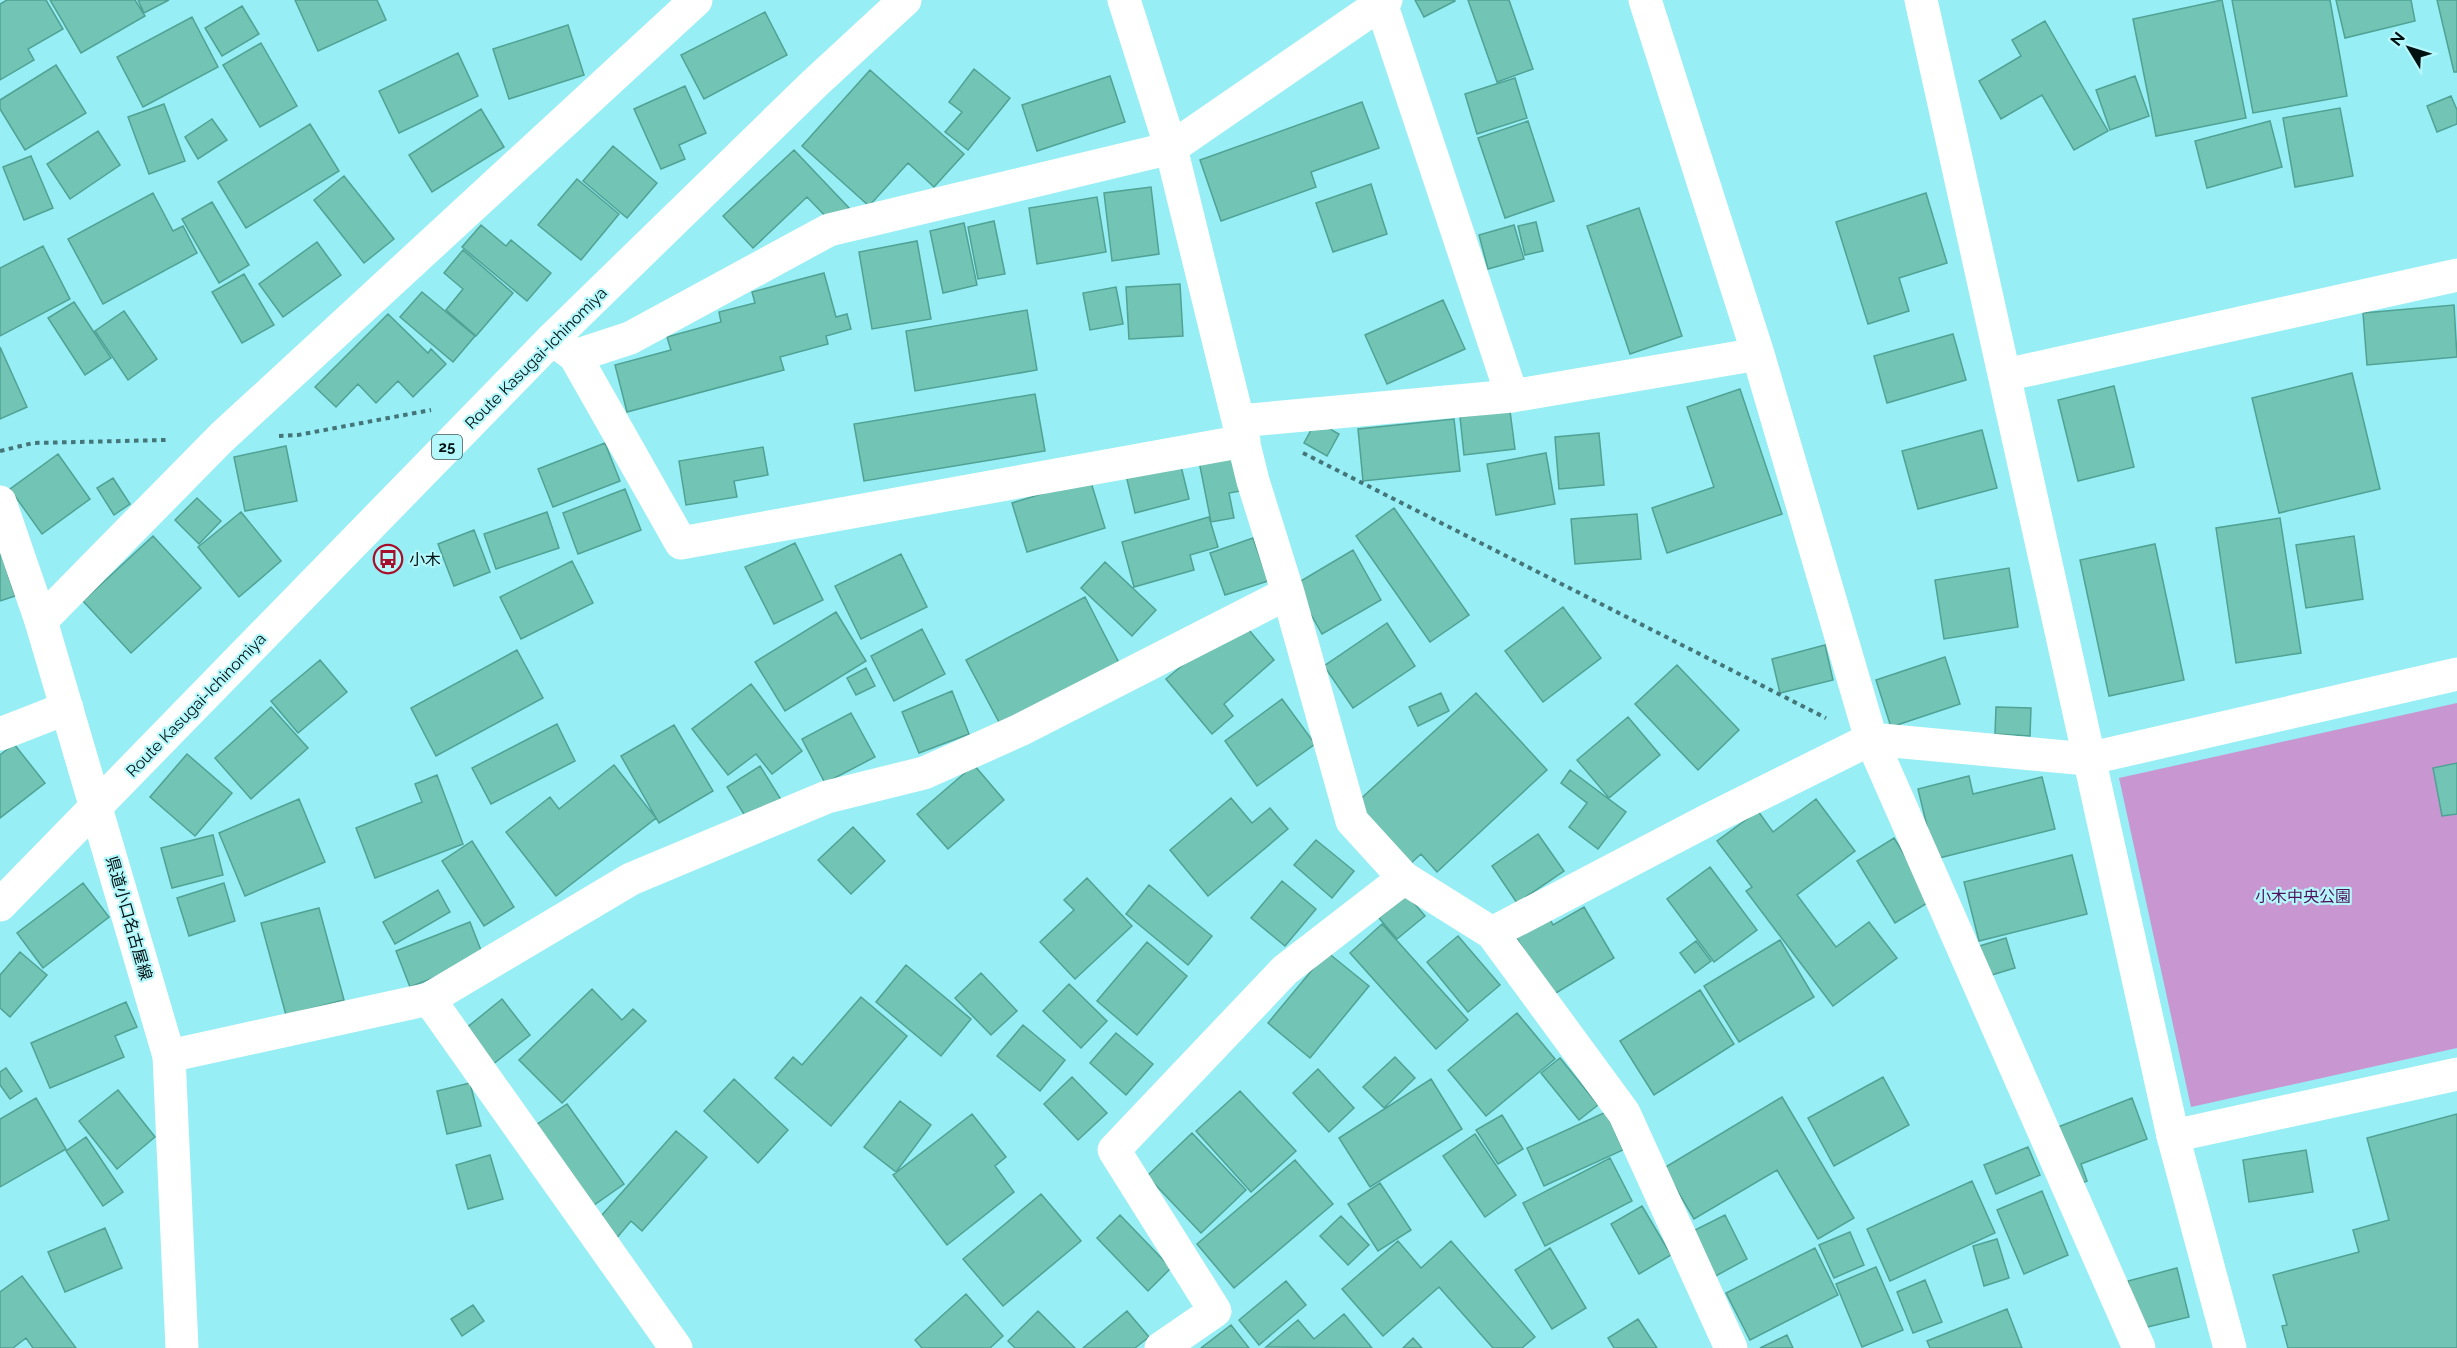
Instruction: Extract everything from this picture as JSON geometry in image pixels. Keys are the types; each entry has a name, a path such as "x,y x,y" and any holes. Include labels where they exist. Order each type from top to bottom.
{"street":[{"path":"41,621 221,438 696,0"},
{"name":"Route Kasugai-Ichinomiya","path":"0,905 564,347 814,84 905,0"},
{"path":"1124,0 1171,148 1253,481 1288,593 1352,821 1404,878 1492,933 1624,1113 1731,1348"},
{"path":"1645,0 1758,354 1870,740 2139,1348"},
{"path":"1920,0 2005,375 2087,759 2173,1136 2230,1348"},
{"path":"1512,396 1383,2 1171,148 829,230 630,338 564,347 681,543 1241,431 1512,396 1758,354"},
{"path":"2005,375 2457,275"},
{"name":"県道小口名古屋線","path":"0,502 68,708 169,1056 182,1348"},
{"path":"169,1056 429,999 631,879 827,797 924,773 1020,730 1288,593"},
{"path":"1492,933 1708,820 1870,740 2087,759 2457,674"},
{"path":"0,734 68,708"},
{"path":"1161,1348 1215,1311 1114,1150 1286,970 1404,878"},
{"path":"429,999 676,1348"},
{"path":"2173,1136 2457,1074"}],"path":[{"path":"1241,431 1294,449 1870,740"}],"green space":[{"name":"小木中央公園","path":"2457,703 2457,1048 2191,1107 2119,778"}],"building":[{"path":"7,0 46,0 63,29 28,49 34,60 0,80 0,4"},
{"path":"50,0 135,0 145,16 81,53"},
{"path":"138,0 169,0 144,13"},
{"path":"295,0 377,0 386,20 318,51"},
{"path":"1415,0 1454,0 1455,1 1424,17"},
{"path":"1468,0 1509,0 1533,69 1497,82"},
{"path":"2222,0 2246,118 2156,136 2133,19"},
{"path":"2232,0 2330,0 2347,96 2253,113"},
{"path":"2336,0 2411,0 2415,21 2345,38"},
{"path":"2437,0 2457,0 2457,72 2454,72"},
{"path":"242,6 259,34 222,56 205,28"},
{"path":"765,12 787,55 704,99 681,55"},
{"path":"192,17 218,67 143,107 117,57"},
{"path":"2045,21 2108,131 2074,150 2042,95 2001,119 1979,81 2021,56 2012,40"},
{"path":"568,25 584,75 509,99 493,49"},
{"path":"261,43 297,106 260,127 223,65"},
{"path":"458,53 478,96 399,133 379,91"},
{"path":"56,65 86,113 25,150 0,109 0,100"},
{"path":"974,69 1010,98 968,150 945,132 962,112 949,102"},
{"path":"870,70 964,154 934,187 908,163 869,206 802,146"},
{"path":"1110,76 1125,122 1037,151 1022,105"},
{"path":"2135,76 2149,116 2110,130 2096,90"},
{"path":"1515,78 1527,118 1477,134 1465,94"},
{"path":"685,86 706,133 679,145 685,159 661,169 634,109"},
{"path":"2451,96 2457,110 2457,124 2437,132 2427,106"},
{"path":"1362,102 1379,148 1311,172 1316,187 1221,221 1200,160"},
{"path":"164,104 185,161 149,174 128,117"},
{"path":"2340,108 2353,176 2295,187 2283,118"},
{"path":"481,109 504,147 432,192 409,155"},
{"path":"212,119 227,140 198,159 185,137"},
{"path":"1528,121 1554,201 1505,218 1478,138"},
{"path":"2270,121 2282,167 2207,188 2195,141"},
{"path":"310,124 339,171 246,228 218,182"},
{"path":"98,131 120,165 70,199 47,164"},
{"path":"613,146 657,183 627,218 583,181"},
{"path":"794,150 850,209 833,224 807,197 753,248 723,216"},
{"path":"31,156 53,208 24,220 3,167"},
{"path":"344,176 394,239 364,263 314,200"},
{"path":"577,179 619,214 581,260 538,225"},
{"path":"1371,184 1387,234 1333,252 1316,203"},
{"path":"1151,187 1159,254 1112,261 1104,193"},
{"path":"153,193 173,231 183,226 197,253 103,304 68,239"},
{"path":"1926,193 1947,263 1899,278 1909,311 1868,324 1836,222"},
{"path":"1097,197 1106,252 1037,264 1029,208"},
{"path":"212,202 249,265 219,283 182,219"},
{"path":"1639,208 1682,336 1630,354 1587,226"},
{"path":"994,221 1005,274 978,279 968,227"},
{"path":"1536,222 1543,251 1525,255 1518,226"},
{"path":"964,223 977,285 943,293 930,231"},
{"path":"481,225 506,246 511,240 551,273 527,301 462,247"},
{"path":"1514,225 1524,259 1488,269 1479,235"},
{"path":"917,241 931,319 872,329 859,252"},
{"path":"317,242 341,275 283,317 259,284"},
{"path":"43,246 70,299 0,336 0,268"},
{"path":"463,250 513,293 476,336 446,310 463,289 444,273"},
{"path":"824,273 836,317 847,314 851,329 826,336 828,344 780,357 784,370 627,412 615,365 671,350 667,337 721,322 719,312 755,303 752,292"},
{"path":"244,274 274,325 242,343 212,292"},
{"path":"1180,284 1183,336 1129,339 1126,287"},
{"path":"1116,287 1123,324 1090,330 1083,293"},
{"path":"422,292 475,336 453,362 400,317"},
{"path":"1443,300 1465,349 1387,384 1365,335"},
{"path":"74,302 111,358 85,375 48,318"},
{"path":"2454,305 2457,357 2367,365 2363,313"},
{"path":"1027,310 1037,370 915,391 906,331"},
{"path":"124,311 157,359 128,380 95,331"},
{"path":"388,314 428,353 431,349 446,364 413,397 398,381 376,403 358,384 336,407 315,387"},
{"path":"1953,334 1966,380 1887,403 1874,356"},
{"path":"0,347 27,407 0,419"},
{"path":"2352,373 2380,489 2279,513 2252,398"},
{"path":"2114,386 2134,467 2078,481 2058,400"},
{"path":"1740,389 1782,514 1667,553 1652,508 1714,487 1687,407"},
{"path":"1035,394 1045,451 864,481 854,424"},
{"path":"1510,411 1515,449 1464,455 1460,417"},
{"path":"1454,419 1460,471 1363,481 1358,429"},
{"path":"1316,421 1339,434 1327,456 1304,443"},
{"path":"1982,430 1997,488 1918,509 1902,451"},
{"path":"1599,433 1604,485 1559,489 1555,437"},
{"path":"605,443 620,481 553,507 538,469"},
{"path":"1236,444 1246,490 1229,493 1234,518 1211,522 1197,451"},
{"path":"286,446 297,501 245,511 234,457"},
{"path":"763,447 768,475 734,481 737,497 686,505 679,461"},
{"path":"1546,453 1555,504 1496,515 1487,464"},
{"path":"58,454 90,499 42,534 10,489"},
{"path":"1180,462 1189,499 1135,513 1126,475"},
{"path":"113,478 130,504 114,515 97,488"},
{"path":"1090,479 1105,528 1027,552 1012,503"},
{"path":"625,489 641,530 578,554 563,513"},
{"path":"197,498 221,521 199,544 175,520"},
{"path":"1394,508 1469,615 1430,642 1356,536"},
{"path":"241,512 281,561 239,597 198,547"},
{"path":"547,512 559,548 496,569 484,534"},
{"path":"1637,514 1641,559 1575,564 1571,519"},
{"path":"1209,517 1218,547 1190,555 1194,570 1134,587 1122,542"},
{"path":"2280,518 2301,653 2236,663 2216,528"},
{"path":"474,530 490,572 454,586 438,544"},
{"path":"153,536 201,588 131,653 83,601"},
{"path":"2354,536 2363,599 2306,608 2296,545"},
{"path":"1253,538 1268,581 1225,595 1210,553"},
{"path":"795,543 823,600 774,624 745,567"},
{"path":"2155,544 2184,680 2109,696 2080,560"},
{"path":"0,550 15,596 0,601"},
{"path":"1353,550 1381,600 1322,634 1294,585"},
{"path":"901,554 927,607 861,639 835,586"},
{"path":"572,561 593,603 521,639 500,597"},
{"path":"1105,562 1156,610 1132,636 1081,588"},
{"path":"2009,568 2018,627 1944,639 1935,580"},
{"path":"1085,597 1119,663 1000,724 966,660"},
{"path":"1563,607 1601,658 1543,702 1505,651"},
{"path":"836,612 866,661 785,711 755,662"},
{"path":"1239,618 1274,660 1224,704 1233,716 1212,734 1166,679"},
{"path":"1387,623 1415,666 1353,708 1324,666"},
{"path":"922,629 945,674 894,701 871,656"},
{"path":"1825,645 1833,680 1780,693 1772,659"},
{"path":"517,650 543,698 436,756 411,708"},
{"path":"1945,657 1960,704 1891,727 1876,680"},
{"path":"320,660 347,692 298,733 271,701"},
{"path":"1677,665 1739,730 1698,770 1635,704"},
{"path":"866,668 875,686 856,695 847,678"},
{"path":"751,684 802,751 772,774 756,754 728,775 692,729"},
{"path":"952,691 969,734 919,753 902,712"},
{"path":"1441,693 1449,711 1418,726 1409,707"},
{"path":"1476,693 1547,770 1437,872 1421,854 1409,865 1354,805"},
{"path":"1282,699 1315,744 1257,786 1225,741"},
{"path":"271,707 308,748 251,799 215,758"},
{"path":"1996,707 2031,708 2030,736 1995,734"},
{"path":"851,713 875,757 825,783 802,739"},
{"path":"1628,717 1660,755 1609,798 1577,760"},
{"path":"557,724 575,761 491,804 472,768"},
{"path":"674,725 713,791 659,823 621,756"},
{"path":"14,744 45,783 0,818 0,755"},
{"path":"187,754 232,793 195,836 150,797"},
{"path":"2457,763 2457,814 2442,816 2433,768"},
{"path":"614,765 656,818 556,896 506,832 550,797 559,809"},
{"path":"974,765 1004,800 948,849 917,814"},
{"path":"760,766 785,806 752,827 727,787"},
{"path":"1570,770 1626,812 1598,849 1569,827 1587,803 1561,783"},
{"path":"437,775 463,844 375,878 356,828 422,802 415,784"},
{"path":"1969,776 1973,794 2042,777 2055,829 1935,859 1918,789"},
{"path":"1231,798 1252,823 1270,808 1288,829 1208,896 1170,850"},
{"path":"299,799 325,862 245,896 219,833"},
{"path":"1816,799 1855,851 1797,895 1836,947 1869,922 1897,958 1833,1006 1746,891 1752,887 1717,841 1758,811 1773,832"},
{"path":"853,827 885,861 851,894 818,860"},
{"path":"1538,834 1564,871 1517,903 1492,866"},
{"path":"213,835 223,875 172,888 161,848"},
{"path":"1894,838 1932,900 1895,923 1857,861"},
{"path":"1316,840 1354,871 1332,898 1294,865"},
{"path":"472,841 514,907 484,926 442,861"},
{"path":"2072,855 2087,914 1979,941 1964,882"},
{"path":"1710,867 1757,930 1714,962 1667,899"},
{"path":"1087,878 1132,926 1075,979 1040,942 1074,910 1064,900"},
{"path":"1282,881 1316,909 1285,946 1251,918"},
{"path":"83,883 109,917 43,968 17,933"},
{"path":"224,883 235,921 189,936 177,898"},
{"path":"1149,885 1212,936 1188,965 1126,914"},
{"path":"438,890 450,912 395,944 383,922"},
{"path":"1407,895 1425,916 1397,939 1379,918"},
{"path":"1584,907 1614,958 1551,996 1516,937 1549,917 1553,925"},
{"path":"319,908 344,1000 286,1015 261,923"},
{"path":"470,922 484,958 410,987 396,951"},
{"path":"1382,924 1468,1020 1436,1049 1350,953"},
{"path":"1458,936 1500,985 1468,1012 1427,962"},
{"path":"2006,938 2015,968 1985,977 1976,947"},
{"path":"1780,940 1814,997 1739,1042 1704,986"},
{"path":"1696,941 1711,961 1695,973 1680,953"},
{"path":"1147,942 1187,976 1137,1035 1097,1001"},
{"path":"20,952 47,975 10,1017 0,1008 0,975"},
{"path":"1327,952 1369,986 1310,1058 1268,1023"},
{"path":"906,965 971,1019 941,1056 876,1002"},
{"path":"981,973 1017,1011 991,1035 955,998"},
{"path":"1069,984 1107,1021 1081,1048 1043,1011"},
{"path":"592,989 622,1020 633,1009 646,1021 562,1103 519,1060"},
{"path":"1700,990 1734,1044 1654,1095 1620,1041"},
{"path":"861,997 907,1036 831,1126 775,1078 793,1057 802,1065"},
{"path":"502,999 530,1035 492,1065 465,1029"},
{"path":"126,1002 137,1027 115,1036 124,1057 50,1088 31,1043"},
{"path":"1517,1013 1555,1059 1486,1116 1448,1070"},
{"path":"1023,1025 1065,1060 1040,1091 997,1056"},
{"path":"1116,1033 1153,1064 1126,1095 1090,1063"},
{"path":"1395,1057 1415,1078 1384,1108 1363,1087"},
{"path":"1560,1058 1598,1105 1579,1120 1541,1073"},
{"path":"6,1068 22,1091 10,1099 0,1085 0,1072"},
{"path":"1318,1069 1354,1108 1329,1132 1293,1093"},
{"path":"1072,1077 1107,1113 1078,1140 1044,1104"},
{"path":"1883,1077 1909,1125 1834,1166 1808,1118"},
{"path":"734,1079 788,1130 758,1163 704,1111"},
{"path":"1431,1079 1462,1129 1370,1187 1339,1138"},
{"path":"470,1083 481,1126 447,1134 437,1091"},
{"path":"118,1090 155,1137 117,1169 79,1121"},
{"path":"1240,1091 1296,1151 1251,1192 1196,1131"},
{"path":"1782,1097 1854,1218 1818,1239 1777,1170 1694,1219 1664,1168"},
{"path":"36,1098 66,1149 0,1187 0,1119"},
{"path":"2132,1098 2147,1139 2081,1164 2087,1181 2079,1184 2058,1127"},
{"path":"900,1101 931,1125 896,1172 864,1147"},
{"path":"567,1104 624,1184 587,1210 530,1129"},
{"path":"1606,1112 1623,1150 1544,1186 1527,1148"},
{"path":"972,1114 1006,1157 995,1166 1014,1192 947,1245 893,1175"},
{"path":"2457,1114 2457,1348 2288,1348 2282,1326 2287,1325 2273,1275 2359,1252 2353,1230 2389,1220 2367,1138"},
{"path":"1502,1115 1523,1149 1498,1164 1476,1130"},
{"path":"676,1131 707,1157 642,1231 631,1221 615,1240 595,1223"},
{"path":"1192,1133 1246,1190 1201,1233 1147,1176"},
{"path":"1475,1134 1516,1195 1485,1217 1443,1156"},
{"path":"86,1137 123,1192 103,1206 66,1151"},
{"path":"2028,1147 2040,1175 1996,1194 1984,1165"},
{"path":"2306,1150 2313,1192 2249,1202 2243,1160"},
{"path":"490,1155 503,1199 468,1209 456,1165"},
{"path":"1610,1158 1632,1201 1545,1246 1523,1203"},
{"path":"1295,1160 1333,1204 1234,1288 1197,1244"},
{"path":"1972,1181 1995,1233 1890,1281 1867,1229"},
{"path":"1380,1183 1411,1230 1378,1251 1348,1204"},
{"path":"2042,1191 2068,1255 2024,1274 1997,1210"},
{"path":"1041,1194 1081,1241 1003,1306 963,1259"},
{"path":"1642,1206 1671,1255 1639,1274 1611,1224"},
{"path":"1120,1215 1171,1268 1148,1291 1097,1238"},
{"path":"1725,1215 1747,1259 1712,1278 1689,1233"},
{"path":"1341,1216 1369,1245 1348,1265 1320,1236"},
{"path":"105,1228 122,1268 65,1292 48,1252"},
{"path":"1850,1232 1864,1265 1834,1278 1819,1245"},
{"path":"1997,1239 2009,1278 1984,1286 1973,1246"},
{"path":"1398,1241 1421,1268 1451,1241 1535,1337 1522,1348 1493,1348 1439,1287 1383,1336 1342,1289"},
{"path":"1550,1248 1586,1308 1552,1329 1515,1270"},
{"path":"1815,1248 1838,1295 1750,1340 1726,1293"},
{"path":"1876,1267 1903,1330 1862,1347 1836,1284"},
{"path":"2177,1268 2189,1317 2139,1329 2128,1281"},
{"path":"22,1276 76,1348 33,1348 26,1338 13,1348 0,1348 0,1292"},
{"path":"1925,1280 1942,1322 1913,1333 1897,1292"},
{"path":"1286,1281 1306,1305 1259,1345 1239,1320"},
{"path":"966,1294 1003,1336 990,1348 922,1348 915,1340"},
{"path":"473,1305 484,1321 462,1336 451,1319"},
{"path":"2007,1309 2022,1348 1930,1348 1927,1341"},
{"path":"1038,1311 1075,1348 1015,1348 1008,1341"},
{"path":"1127,1311 1149,1337 1135,1348 1083,1348"},
{"path":"1344,1314 1372,1348 1266,1347 1298,1320 1314,1339"},
{"path":"1638,1319 1657,1348 1614,1348 1608,1338"},
{"path":"1231,1325 1249,1348 1201,1348"},
{"path":"1787,1335 1793,1348 1760,1348"},
{"path":"1413,1338 1422,1348 1403,1348"}],"place":[{"name":"小木","path":"388,559"}]}
